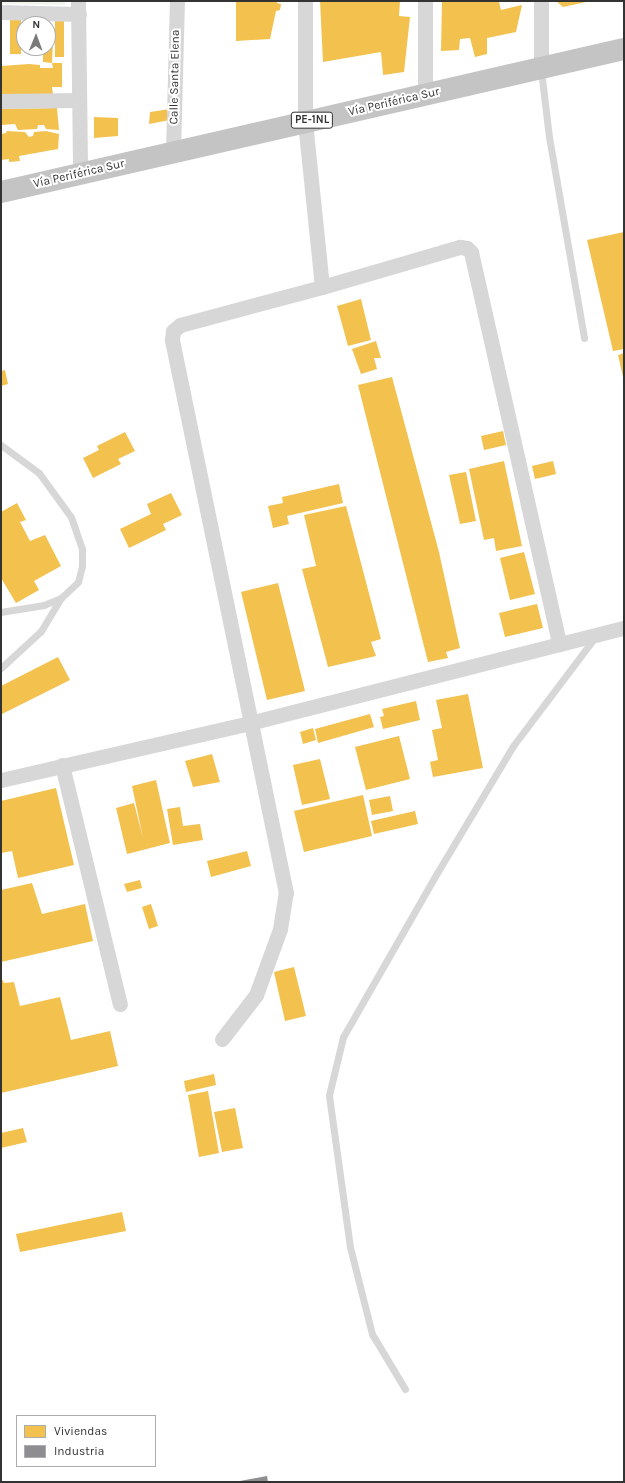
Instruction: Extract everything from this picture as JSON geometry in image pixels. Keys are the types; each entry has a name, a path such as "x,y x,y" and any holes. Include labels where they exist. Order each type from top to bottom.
{"highway":[{"name":"Vía Periférica Sur","path":"1,192 624,49"}],"street":[{"name":"Calle Santa Elena","path":"173,152 177,1"},
{"path":"305,1 305,122 322,287"},
{"path":"424,95 425,1"},
{"path":"540,68 541,1"},
{"path":"1,12 78,8 80,173"},
{"path":"1,102 79,100"},
{"path":"222,1039 256,994 280,929 286,893 172,340 173,331 180,325 322,287 460,247 466,248 471,252 559,644"},
{"path":"1,780 250,723 624,628"},
{"path":"62,766 120,1004"}],"lane":[{"path":"540,68 549,137 584,338"},
{"path":"1,445 39,473 70,517 82,549 82,566 78,582 61,598 41,631 1,668"},
{"path":"1,612 44,605 61,598"},
{"path":"405,1388 372,1334 350,1247 329,1095 343,1037 437,873 513,746 598,634"}],"shaded area":[{"path":"1,1 65,1 65,5 1,4"}],"building: Viviendas":[{"path":"236,1 277,1 277,3 281,4 280,10 276,11 270,39 236,41"},
{"path":"320,1 400,1 399,16 410,17 404,72 383,75 381,52 323,62"},
{"path":"442,1 495,1 499,2 501,10 522,5 516,32 487,38 487,54 475,57 470,38 460,39 459,50 441,51"},
{"path":"556,1 586,1 586,2 563,7"},
{"path":"10,17 16,17 16,54 10,54"},
{"path":"64,19 64,57 55,57 56,20"},
{"path":"43,56 52,56 52,63 43,62"},
{"path":"52,63 62,63 62,87 52,87 53,94 1,94 1,66 29,64 40,65 40,68 53,68"},
{"path":"57,108 59,130 46,129 44,125 38,125 37,129 18,130 15,124 1,125 1,109"},
{"path":"170,109 170,120 149,124 150,112"},
{"path":"94,117 118,118 118,136 94,138"},
{"path":"7,131 25,132 29,137 33,136 34,132 46,131 59,134 58,149 19,156 20,161 9,162 9,159 1,160 1,134 6,133"},
{"path":"624,232 624,349 613,351 587,240"},
{"path":"361,299 371,340 348,346 337,306"},
{"path":"376,341 381,358 374,358 377,369 361,374 352,349"},
{"path":"624,353 624,377 623,377 618,355"},
{"path":"5,370 8,384 1,386 1,371"},
{"path":"392,377 439,552 460,648 446,652 448,658 428,662 358,385"},
{"path":"503,431 506,445 484,450 481,436"},
{"path":"125,432 135,451 118,459 121,464 93,478 83,458 99,450 97,446"},
{"path":"504,461 522,546 496,551 494,538 484,540 469,469"},
{"path":"553,461 556,474 535,479 532,466"},
{"path":"466,472 476,521 460,524 449,475"},
{"path":"339,484 343,503 287,516 289,524 273,528 268,506 283,503 282,497"},
{"path":"171,493 182,515 163,524 166,530 129,548 120,529 151,514 147,504"},
{"path":"17,503 26,520 20,522 30,541 45,535 61,566 34,581 39,590 16,603 1,578 1,512"},
{"path":"346,506 381,639 371,642 376,656 328,667 302,569 316,566 304,515"},
{"path":"524,552 535,594 510,600 500,558"},
{"path":"278,583 305,691 267,700 241,592"},
{"path":"537,604 543,628 505,637 499,613"},
{"path":"58,657 70,680 2,714 1,686"},
{"path":"468,694 483,768 433,777 430,762 438,760 432,730 442,728 436,700"},
{"path":"416,701 420,720 383,729 380,717 384,716 382,709"},
{"path":"370,714 374,727 318,743 315,729"},
{"path":"313,728 316,740 303,744 300,732"},
{"path":"399,736 410,779 366,790 355,747"},
{"path":"212,754 220,782 193,787 185,761"},
{"path":"320,759 330,799 302,805 293,765"},
{"path":"156,780 170,843 127,854 116,808 134,803 143,838 132,786"},
{"path":"56,788 74,865 18,878 12,851 1,853 1,801"},
{"path":"363,795 372,836 304,852 294,811"},
{"path":"390,796 393,811 372,815 369,800"},
{"path":"180,807 183,826 200,824 203,840 173,845 167,809"},
{"path":"415,811 418,824 374,834 371,821"},
{"path":"247,851 251,866 211,877 207,861"},
{"path":"140,880 142,888 127,892 124,884"},
{"path":"32,883 42,914 85,904 93,941 1,962 1,890"},
{"path":"151,904 158,926 149,929 142,907"},
{"path":"294,967 306,1016 285,1021 274,972"},
{"path":"1,977 4,983 14,982 20,1006 60,997 71,1040 110,1031 118,1066 1,1093"},
{"path":"214,1074 216,1085 186,1092 184,1081"},
{"path":"208,1091 219,1153 199,1157 188,1095"},
{"path":"235,1108 243,1148 222,1152 214,1112"},
{"path":"23,1128 27,1142 1,1148 1,1133"},
{"path":"122,1212 126,1231 20,1252 16,1234"}],"building: Industria":[{"path":"267,1476 268,1482 240,1481"}]}
